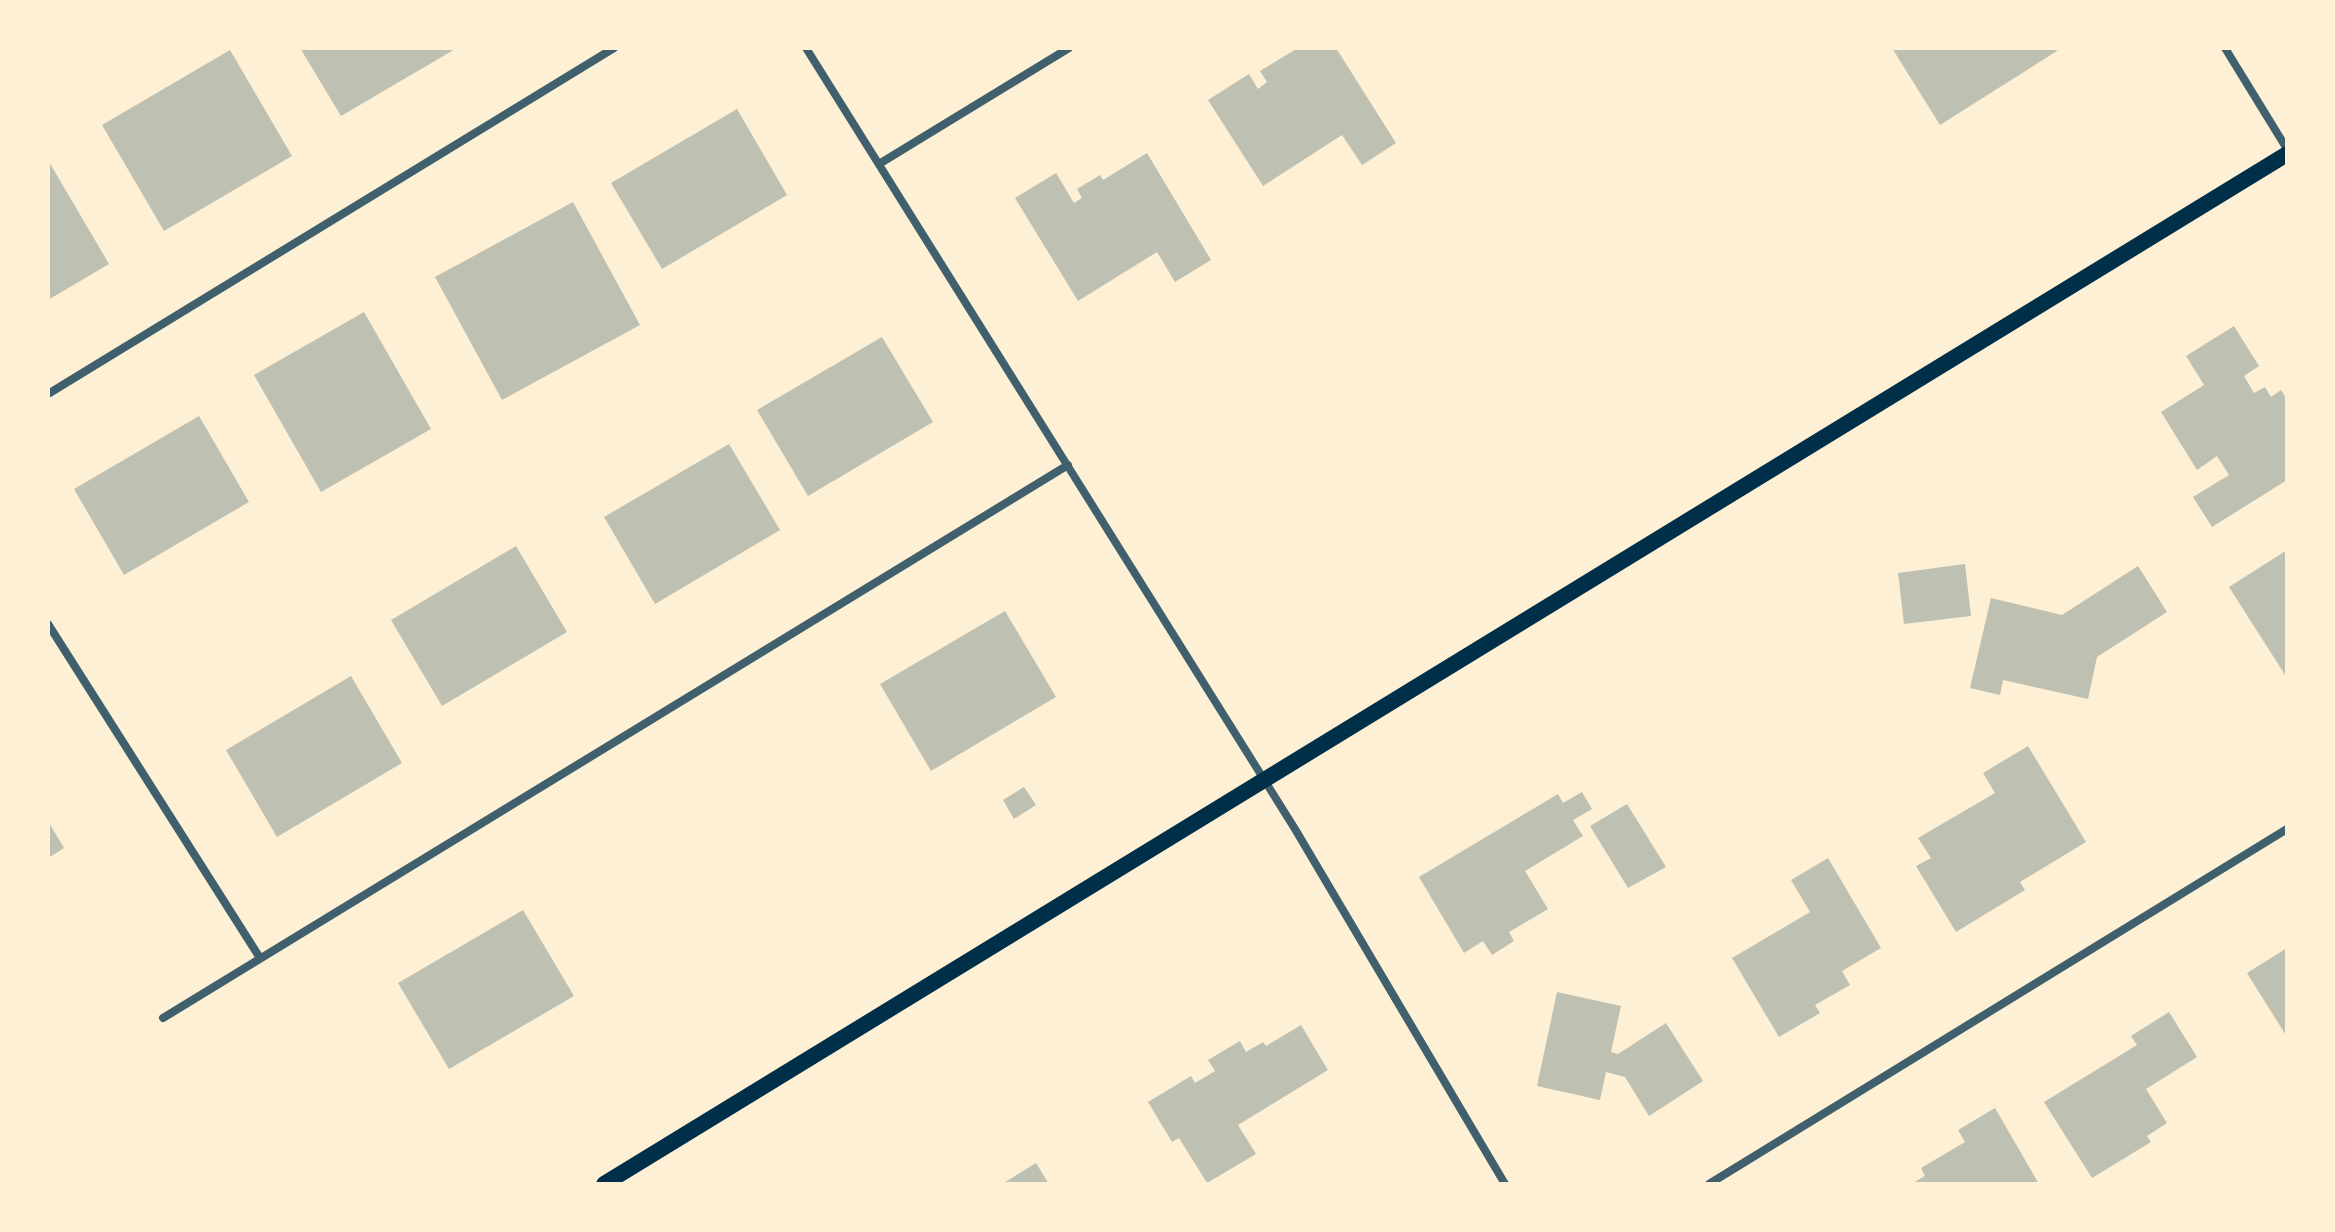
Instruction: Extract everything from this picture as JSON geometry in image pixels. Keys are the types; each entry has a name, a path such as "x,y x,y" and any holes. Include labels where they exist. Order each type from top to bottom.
{"main road":[{"path":"604,1184 2287,152"}],"street":[{"path":"48,394 614,48"},
{"path":"806,48 1263,778 1505,1184"},
{"path":"879,164 1069,48"},
{"path":"2225,48 2287,152"},
{"path":"163,1018 1068,465"},
{"path":"48,624 260,958"},
{"path":"1709,1184 2287,829"}],"building":[{"path":"300,48 457,48 341,116"},
{"path":"1298,48 1336,48 1396,143 1362,165 1342,135 1263,186 1208,100 1249,74 1258,89 1267,82 1260,71"},
{"path":"1892,48 2056,48 2057,51 1940,125"},
{"path":"230,50 292,156 164,231 102,125"},
{"path":"737,109 787,195 662,269 611,183"},
{"path":"1147,153 1211,260 1175,282 1157,252 1078,301 1015,198 1056,173 1074,203 1082,198 1077,189 1100,175 1103,180"},
{"path":"48,160 109,264 48,300"},
{"path":"573,202 640,325 502,400 435,277"},
{"path":"364,312 431,429 321,492 254,375"},
{"path":"2234,326 2259,366 2244,376 2254,393 2265,387 2271,397 2281,390 2287,400 2287,480 2212,527 2193,497 2229,475 2217,456 2197,470 2161,412 2204,385 2186,356"},
{"path":"882,337 933,422 808,496 757,410"},
{"path":"199,416 249,502 124,575 74,489"},
{"path":"729,444 780,530 655,604 604,517"},
{"path":"516,546 567,632 442,706 391,620"},
{"path":"2287,550 2287,678 2229,587"},
{"path":"1965,564 1971,616 1904,624 1898,573"},
{"path":"2138,566 2167,612 2097,657 2088,699 2003,680 2000,695 1970,688 1991,598 2062,615"},
{"path":"1005,611 1056,697 931,771 880,684"},
{"path":"351,676 402,763 277,837 226,750"},
{"path":"2028,746 2086,842 2020,882 2025,890 1956,932 1916,866 1931,858 1918,838 1995,793 1983,773"},
{"path":"1024,787 1036,805 1014,819 1003,800"},
{"path":"1582,792 1592,809 1573,820 1583,836 1525,871 1548,909 1509,932 1514,941 1492,955 1483,941 1464,953 1419,877 1558,794 1563,803"},
{"path":"1627,804 1666,867 1628,888 1590,826"},
{"path":"48,821 64,848 48,858"},
{"path":"1828,858 1881,948 1842,971 1850,985 1815,1005 1820,1013 1779,1037 1732,958 1810,912 1791,880"},
{"path":"523,910 574,996 449,1069 398,983"},
{"path":"2287,948 2287,1037 2247,973"},
{"path":"1557,992 1621,1006 1611,1052 1618,1054 1666,1023 1703,1081 1649,1116 1625,1077 1606,1072 1600,1100 1537,1086"},
{"path":"2169,1012 2197,1057 2146,1089 2167,1123 2147,1136 2151,1142 2092,1178 2044,1102 2137,1045 2131,1036"},
{"path":"1301,1025 1328,1070 1238,1125 1256,1154 1207,1183 1179,1138 1172,1142 1148,1102 1191,1076 1195,1083 1215,1071 1208,1060 1240,1041 1246,1052 1263,1042 1266,1046"},
{"path":"1995,1108 2039,1184 1911,1184 1925,1176 1921,1168 1965,1142 1958,1130"},
{"path":"1036,1163 1049,1184 1002,1184"}]}
